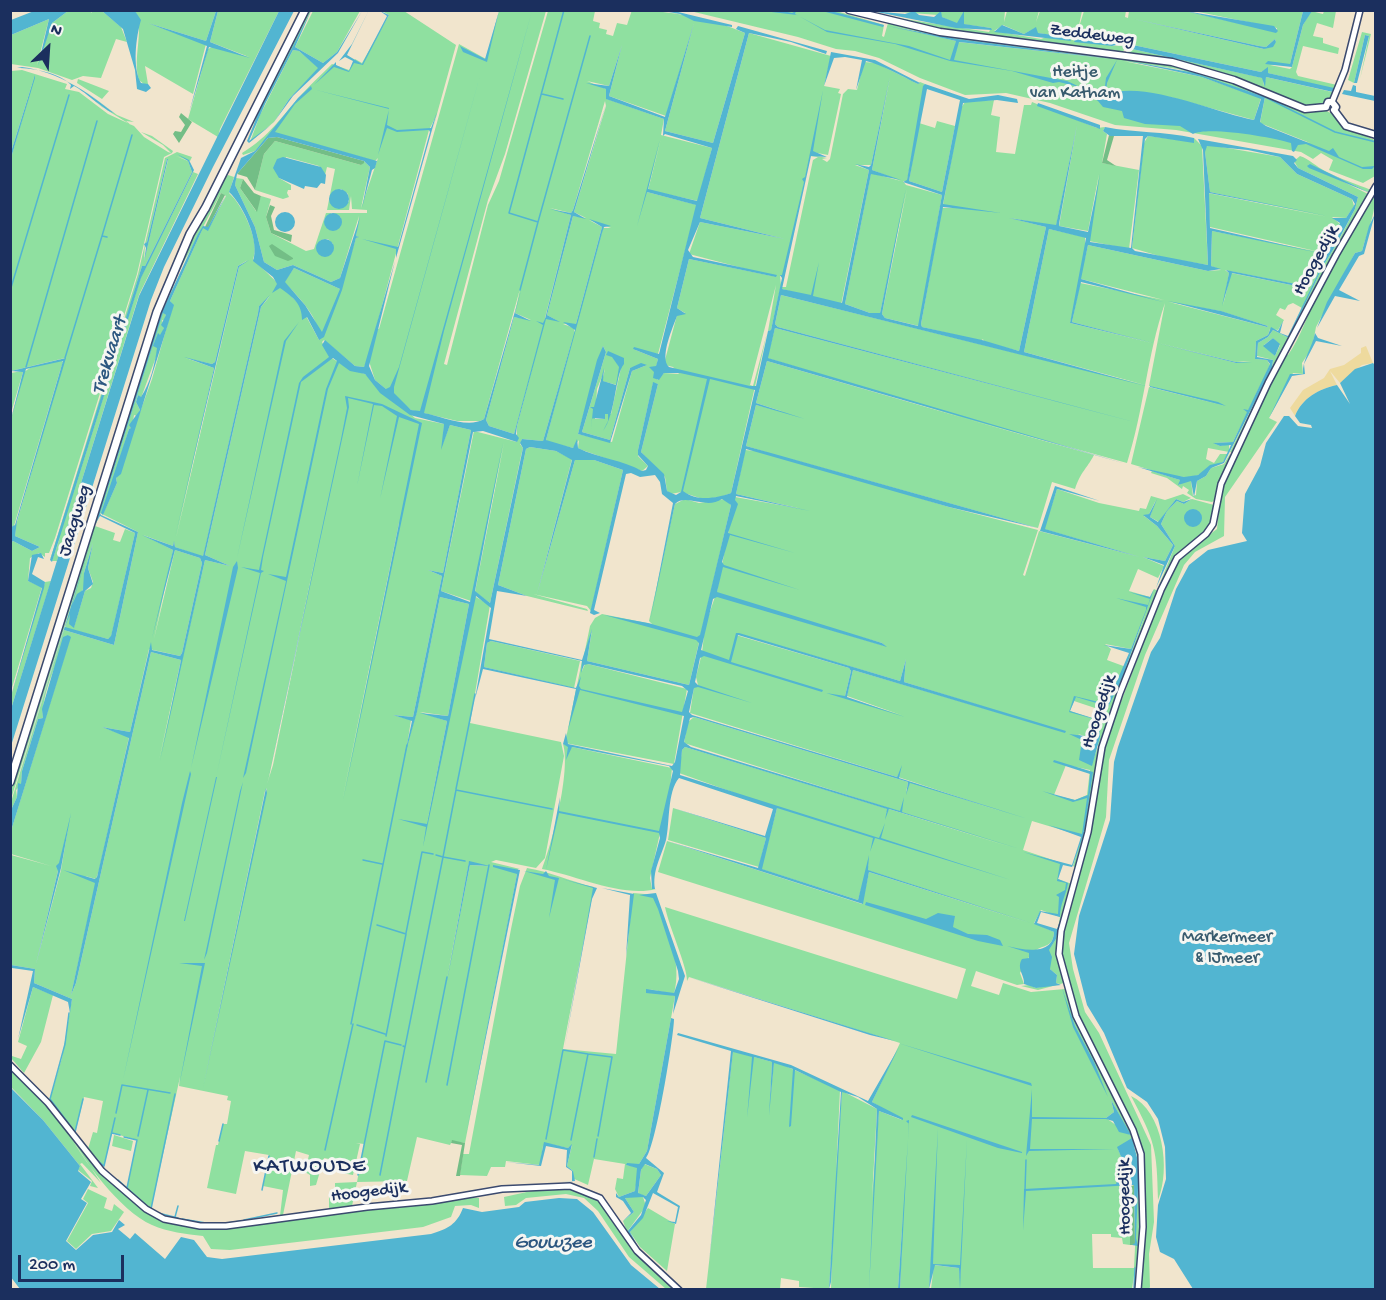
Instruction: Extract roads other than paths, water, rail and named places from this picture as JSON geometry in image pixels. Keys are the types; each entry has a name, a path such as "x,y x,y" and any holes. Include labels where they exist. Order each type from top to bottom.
{"main road":[{"name":"Jaagweg","path":"10,782 156,312 173,270 240,138 248,129 257,106 305,10"},
{"name":"Zeddeweg","path":"849,10 940,32 1172,62 1234,80 1307,109 1326,107 1334,110 1347,126 1376,135"},
{"path":"1326,107 1328,102 1332,102 1336,107 1334,110"}],"street":[{"path":"1332,102 1345,70 1360,10"},
{"name":"Hoogedijk","path":"1138,1290 1143,1227 1141,1154 1133,1130 1076,1016 1059,954 1061,931 1084,850 1102,747 1120,693 1161,590 1177,558 1206,534 1213,524 1220,489 1268,383 1335,255 1376,186"},
{"name":"Hoogedijk","path":"10,1065 48,1103 93,1162 146,1209 164,1219 200,1226 226,1226 367,1207 432,1201 502,1189 570,1186 600,1198 637,1251 679,1290"}],"water":[{"path":"369,10 347,55 362,64 387,16 380,11 389,15 363,65 354,63 349,72 334,67 314,85 336,62 336,65 349,71 353,61 345,57 339,61 352,44"},
{"path":"778,10 792,13 796,11 797,15 763,11"},
{"path":"34,11 68,11 52,23 38,66 49,19 11,35 11,20"},
{"path":"102,11 135,11 141,20 136,43 136,69 141,83 148,84 151,88 146,92 137,89 135,70 123,29"},
{"path":"216,11 218,11 210,42 250,58 209,47 189,113 207,46 148,23 206,41"},
{"path":"279,11 294,11 213,167 164,267 151,300 11,746 11,709 139,296"},
{"path":"311,11 295,47 323,63 337,52 362,11 338,53 293,96 274,122 289,99 318,68 299,51 293,50 249,141 271,125 249,143 247,141 258,114"},
{"path":"499,11 487,62 463,52 460,46 485,59"},
{"path":"532,11 444,331 424,413 470,423 484,419 522,287 515,313 531,321 514,317 486,420 489,426 514,434 543,325 536,321 543,323 545,319 571,215 550,209 571,213 573,210 607,101 574,212 586,219 573,216 547,315 560,322 546,319 517,426 516,434 519,438 517,442 483,431 473,432 441,591 470,602 503,443 475,591 490,603 523,448 520,443 522,439 543,441 575,330 563,322 576,324 602,227 589,219 611,226 604,227 602,233 546,440 573,448 577,439 578,448 642,471 646,470 648,466 638,455 638,450 653,382 658,384 641,452 664,474 667,491 676,495 681,492 707,379 680,373 664,373 659,380 653,378 654,372 649,367 656,366 658,359 633,349 634,347 659,354 696,205 647,192 637,226 660,139 648,189 697,201 712,148 665,134 663,136 664,119 606,99 606,89 586,83 609,86 622,45 609,96 665,117 694,23 665,131 713,143 745,33 736,29 738,26 827,51 826,54 791,42 749,33 700,218 785,239 700,222 688,250 693,257 777,275 776,277 689,259 677,308 686,314 677,316 666,350 666,363 669,367 750,386 756,386 768,331 771,330 782,278 780,275 782,275 804,182 802,179 805,177 823,90 813,151 827,157 811,156 782,289 811,295 819,262 813,296 842,303 869,170 855,164 869,167 871,165 890,76 872,170 901,180 871,174 845,304 870,313 880,313 906,188 882,314 885,318 918,326 942,195 903,182 907,180 923,86 925,84 969,99 998,95 1017,99 1018,103 997,100 963,103 943,204 1001,213 943,207 921,324 922,327 1019,351 1046,227 1009,218 1056,225 1077,125 1059,226 1088,232 1100,174 1090,242 1131,248 1143,136 1110,136 1103,131 1105,127 1194,138 1194,143 1148,136 1145,139 1132,248 1135,251 1208,265 1203,150 1198,139 1293,156 1297,160 1294,163 1298,168 1358,197 1355,209 1338,241 1335,238 1340,223 1332,218 1346,218 1355,204 1352,199 1297,174 1280,157 1248,150 1207,146 1205,152 1210,192 1328,216 1209,193 1210,228 1319,253 1212,231 1211,266 1221,269 1208,271 1088,245 1081,279 1163,302 1081,282 1072,322 1153,343 1070,323 1086,238 1049,229 1024,352 1146,386 781,295 775,324 778,327 1138,423 775,328 768,358 1126,464 767,361 756,403 805,419 756,405 746,446 1038,528 949,507 746,449 736,494 810,511 736,496 735,500 738,504 728,533 795,553 730,535 722,562 724,565 800,590 723,567 717,592 882,643 887,647 717,597 713,599 701,650 729,660 736,633 739,633 900,681 906,659 904,682 1066,731 1065,733 853,670 847,697 905,717 826,693 845,696 851,671 849,668 738,635 731,662 823,690 822,692 704,656 700,658 695,682 698,685 752,703 698,687 694,688 689,712 692,715 897,777 902,765 899,778 1028,819 910,783 906,795 908,782 694,717 690,718 684,742 691,747 900,811 904,797 902,812 1020,849 889,809 885,820 887,809 685,747 682,750 680,775 879,838 885,823 881,838 1011,880 875,838 870,852 873,838 777,808 762,869 858,900 869,855 868,870 1031,923 869,872 863,904 667,841 758,868 766,838 673,808 765,836 773,809 679,778 672,791 666,840 655,876 655,889 652,889 651,871 660,838 659,833 559,813 546,870 560,797 559,811 659,831 673,771 669,766 572,747 566,760 568,747 563,744 566,733 568,744 672,766 675,762 684,716 580,690 568,730 576,689 483,669 475,699 491,608 476,596 423,847 426,827 398,819 427,824 447,721 420,713 448,716 469,604 440,597 417,712 404,758 412,721 393,715 413,717 442,576 428,570 443,573 471,430 450,425 441,450 444,424 410,415 380,393 365,374 350,371 339,363 328,389 246,773 243,778 286,581 268,574 286,577 326,389 337,361 333,358 301,382 263,557 261,570 264,571 261,573 217,773 260,573 241,567 259,570 299,383 303,377 329,357 322,345 325,340 355,366 364,367 395,261 369,366 375,380 386,389 390,387 399,367 483,65 394,387 394,393 411,410 420,411","holes":["927,89 960,100 942,192 909,181","710,379 755,390 731,493 701,498 683,491","530,447 556,451 572,460 537,594 575,460 594,460 623,470 590,613 594,615 600,613 594,610 626,474 631,473 640,477 655,475 660,482 662,494 673,503 650,621 675,504 685,500 709,503 722,499 731,505 700,635 697,637 648,623 604,615 696,640 699,643 689,685 587,661 592,629 582,660 489,639 497,591 527,596 498,585 526,449","491,641 582,661 581,673 584,665 588,664 682,686 688,691 682,712 581,689 579,686 581,676 576,688 484,667 487,643"]},
{"path":"663,11 674,11 732,25 732,27 694,21 680,14"},
{"path":"822,11 831,11 884,25 883,27"},
{"path":"872,11 905,14 914,11 919,15 934,17 941,11 942,17 957,23 964,11 964,24 992,30 956,28"},
{"path":"1185,11 1274,26 1278,31 1276,33"},
{"path":"1303,11 1312,11 1303,25 1292,67 1265,64 1268,61 1290,64"},
{"path":"799,16 825,30 909,46 950,60 956,41 888,26 958,39 1113,59 959,42 954,60 1067,81 1101,97 1104,94 1106,78 1117,60 1107,83 1106,95 1121,91 1159,94 1254,120 1261,99 1202,77 1123,60 1195,73 1265,97 1260,122 1266,126 1329,151 1333,148 1339,157 1362,167 1375,166 1372,169 1363,169 1306,144 1298,145 1294,152 1291,143 1270,138 1212,131 1193,134 1180,126 1145,124 1124,118 1122,111 1103,107 1098,101 1075,86 1059,82 1053,83 1012,71 950,61 895,44 827,32"},
{"path":"1134,19 1259,46 1266,47 1275,39 1276,42 1273,47 1264,49"},
{"path":"1002,25 1024,34 1036,27 1038,33 1069,37 1071,41 994,32"},
{"path":"1078,35 1113,41 1122,38 1124,43 1112,46 1074,42"},
{"path":"1365,35 1369,36 1357,83 1354,83"},
{"path":"1129,39 1133,45 1261,72 1268,67 1268,73 1334,88 1333,92 1266,77 1265,87 1262,78 1132,49 1127,46"},
{"path":"831,52 875,60 920,83 866,61 856,90 862,60 845,57 834,58 824,86"},
{"path":"35,75 35,78 11,158 11,152"},
{"path":"67,81 114,113 74,86 70,89 71,85"},
{"path":"1353,85 1356,86 1356,92 1375,96 1375,101 1342,94 1344,90 1351,91"},
{"path":"311,86 312,89 295,104 275,132 377,161 372,170 362,208 370,167 364,161 277,137 268,138 237,174 235,185 255,227 264,262 277,270 293,265 331,282 340,278 360,217 356,236 359,237 356,238 342,290 324,337 319,340 307,317 302,320 299,305 293,298 280,288 272,293 277,284 273,277 253,261 254,244 249,225 240,206 229,192 241,158 255,151 298,98","holes":["294,268 340,289 322,332 305,305 285,282"]},
{"path":"316,90 389,108 389,109"},
{"path":"1038,103 1100,125 1100,129 1037,106"},
{"path":"389,110 387,125 397,130 431,128 437,112 396,258 396,249 362,239 398,247 430,132 429,130 397,132 387,128 378,155"},
{"path":"177,154 189,160 194,170 141,278 52,562 50,560 142,266 145,266 192,172 188,161"},
{"path":"283,157 321,167 326,175 325,184 321,183 317,188 305,186 304,189 279,178 273,168 277,159"},
{"path":"167,159 144,262 146,248 144,244 147,242"},
{"path":"1310,164 1370,193 1309,168 1307,166"},
{"path":"339,189 346,192 349,199 346,206 339,209 332,206 329,199 332,192"},
{"path":"226,195 208,231 203,228 170,301 174,305 121,474 116,478 117,483 103,515 101,513 131,428 129,425 140,410 136,402 138,395 141,397 152,374 157,348 153,346 158,333 160,335 164,328 161,325 166,315 163,313 100,513 101,515 138,532 114,645 64,630 11,802 95,528 72,605 77,594 83,590 84,573 93,543 88,568 93,584 85,591 74,628 69,624 70,614 65,627 108,639 111,636 135,533 100,516 96,523 159,318 198,234 203,226 208,227"},
{"path":"285,212 292,215 295,222 292,229 285,232 278,229 275,222 278,215"},
{"path":"333,213 339,216 342,222 339,228 333,231 327,228 324,222 327,216"},
{"path":"1375,214 1364,254 1359,256 1339,290 1360,301 1335,296 1317,328 1327,302 1355,253 1362,251"},
{"path":"325,239 331,242 334,248 331,254 325,257 319,254 316,248 319,242"},
{"path":"1334,244 1336,245 1323,266 1289,338 1273,330 1268,337 1258,343 1257,357 1273,360 1272,368 1224,463 1211,468 1206,476 1197,481 1194,497 1191,481 1178,485 1180,480 1138,467 1184,477 1198,475 1210,465 1223,462 1231,445 1220,446 1213,443 1233,442 1247,412 1243,409 1248,410 1270,364 1267,360 1255,359 1256,341 1268,335 1271,327 1278,331 1283,321 1280,333 1288,336 1325,259 1323,252"},
{"path":"249,260 239,267 175,537 214,368 184,357 212,364 215,362 238,266"},
{"path":"1226,270 1306,286 1306,288 1232,273 1222,306 1229,273"},
{"path":"270,295 261,307 205,555 230,566 205,560 160,761 181,660 151,652 76,983 71,995 95,883 63,870 95,879 97,877 129,738 102,727 130,732 151,642 152,650 180,656 182,653 202,563 200,558 175,550 152,638 173,550 142,535 173,546 174,541 175,547 203,556 259,306"},
{"path":"1168,301 1221,311 1268,326 1267,327"},
{"path":"299,322 286,341 237,558 284,341"},
{"path":"1315,333 1318,338 1342,346 1316,341 1304,364"},
{"path":"1273,338 1280,344 1275,356 1263,346"},
{"path":"1157,343 1236,362 1252,362 1236,363"},
{"path":"603,346 606,352 582,432 610,440 630,368 641,363 647,365 632,371 610,443 578,434 597,360"},
{"path":"608,351 624,358 624,364 608,421 608,414 605,414 605,419 592,418 593,409 590,407 594,407 604,368 603,381 616,385 619,367 612,357 606,355"},
{"path":"66,358 17,521 15,536 40,547 32,551 13,541 11,543 11,527 15,525 63,361 26,369 11,419 23,372 11,371"},
{"name":"Markermeer & IJmeer","path":"1373,363 1376,366 1375,1289 1193,1289 1174,1259 1160,1252 1156,1237 1158,1205 1166,1179 1165,1147 1158,1119 1147,1102 1127,1088 1104,1033 1087,1005 1074,954 1079,916 1110,820 1114,762 1118,747 1151,652 1160,638 1176,589 1189,565 1208,550 1247,541 1242,533 1245,494 1260,466 1266,443 1284,416 1289,416 1298,426 1312,428 1311,425 1300,423 1295,416 1302,404 1318,392 1337,385 1350,404 1340,383 1355,369"},
{"path":"1304,364 1305,374 1292,376 1269,418 1290,374 1303,374"},
{"path":"1150,387 1218,402 1226,406"},
{"path":"345,396 382,404 422,423 343,801 419,424 399,417 380,499 397,416 382,406 374,405 357,486 373,404 348,398 349,407 267,785 341,439 347,408"},
{"path":"1055,486 1100,501 1057,489 1045,529 1140,557 1040,531"},
{"path":"1157,499 1150,517 1158,522 1176,499 1183,502 1192,499 1184,504 1177,501 1167,511 1161,524 1175,546 1156,588 1164,565 1143,557 1165,561 1173,545 1157,526 1143,515 1149,514"},
{"path":"1193,509 1199,512 1202,518 1199,524 1193,527 1187,524 1184,518 1187,512"},
{"path":"41,553 44,559 38,557 32,574 45,582 44,588 11,696 42,588 28,581 32,555"},
{"path":"237,561 238,568 191,768 233,567"},
{"path":"1154,589 1121,681 1105,713 1102,712 1103,705 1076,697 1070,711 1099,720 1101,715 1103,716 1101,721 1069,712 1074,696 1107,704 1129,653 1104,645 1131,649 1146,610 1146,607 1116,598 1148,605 1150,599 1129,592 1150,597"},
{"path":"68,635 71,637 11,831 11,810 17,797 18,783 21,784 22,771 38,719 43,718 42,709 63,637"},
{"path":"1099,725 1100,737 1092,766 1079,760 1082,740 1069,734 1085,736"},
{"path":"1054,760 1093,772 1084,833 1072,867 1063,865 1058,879 1068,883 1060,917 1041,912 1037,923 1057,929 1060,921 1056,939 1049,950 1052,957 1050,969 1057,975 1056,983 1061,985 1036,988 1024,984 1020,969 1022,959 1029,958 1029,953 1007,946 1029,950 1049,945 1054,932 1034,924 1040,911 1058,914 1059,897 1056,895 1065,890 1066,883 1057,881 1060,864 1023,852 1072,865 1081,837 1048,825 1082,834 1087,798 1073,802 1042,791 1075,800 1088,795 1090,774 1053,762"},
{"path":"190,771 191,774 123,1080 182,803"},
{"path":"216,777 217,777 184,921"},
{"path":"243,782 207,953 204,960 240,791"},
{"path":"266,788 267,793 203,1088"},
{"path":"71,813 61,868 36,964 58,871 56,866 59,863"},
{"path":"469,861 490,866 470,865 446,986"},
{"path":"493,865 520,870 466,1135 517,874 493,867"},
{"path":"524,871 543,874 546,871 549,876 559,878 549,918 555,880"},
{"path":"562,879 597,888 592,899 564,1050 593,888"},
{"path":"602,888 634,894 626,956 630,895"},
{"path":"656,893 685,976 673,1014 675,996 646,993 646,989 674,993 679,979 653,898 639,895"},
{"path":"866,902 926,919 938,913 955,916 953,927 968,934 987,935 1000,940 1003,946 978,941 865,905"},
{"path":"179,963 205,963 179,1086 202,966"},
{"path":"11,965 35,969 34,983 72,999 70,1013 68,1002 33,987 18,1039 33,971 12,968 11,971"},
{"path":"688,977 895,1041 870,1035"},
{"path":"1062,988 1075,1026 1094,1062 1108,1097 1073,1027"},
{"path":"671,1018 674,1019 664,1090 655,1133 646,1158 664,1173 657,1192 680,1206 676,1224 667,1221 675,1222 678,1207 653,1193 643,1218 630,1232 639,1248 627,1232 641,1215 646,1200 643,1197 625,1198 634,1212 623,1221 631,1213 623,1201 616,1197 616,1193 619,1197 635,1191 637,1168 626,1165 627,1163 639,1164 647,1151","holes":["645,1164 657,1169 661,1175 646,1196 638,1193 641,1170"]},
{"path":"678,1033 791,1065 868,1101 899,1047 872,1102 903,1120 879,1111 869,1289 877,1109 858,1097 842,1092 829,1289 841,1092 795,1070 791,1126 789,1127 793,1069 774,1063 769,1116 772,1062 754,1057 747,1118 752,1057 733,1052 709,1262 731,1051 677,1035"},
{"path":"898,1043 1031,1083 1032,1086"},
{"name":"Gouwzee","path":"10,1087 43,1120 80,1166 78,1171 91,1182 81,1199 87,1203 66,1241 76,1250 93,1235 112,1232 119,1220 125,1225 118,1229 130,1239 135,1233 165,1259 181,1237 194,1240 207,1257 222,1259 431,1234 451,1225 463,1208 482,1212 519,1207 525,1202 559,1198 577,1199 593,1212 631,1265 660,1289 20,1289 10,1276"},
{"path":"1032,1089 1032,1117 1106,1118 1114,1112 1111,1100 1131,1135 1119,1132 1113,1121 1106,1119 1032,1119 1030,1149 1115,1149 1029,1151 1026,1156"},
{"path":"912,1115 1022,1153 998,1148 911,1117"},
{"path":"938,1128 933,1264 960,1265 967,1139 960,1289 959,1268 935,1265 929,1289"},
{"path":"1132,1138 1139,1165 1136,1238 1138,1246 1132,1245 1135,1243 1134,1185 1026,1191 1023,1231 1024,1189 1116,1184 1124,1164 1117,1147"},
{"path":"908,1140 900,1289 898,1289"},
{"path":"544,1142 568,1148 572,1144 567,1166 573,1171 575,1181 561,1182 572,1181 572,1171 566,1167 567,1150 546,1146 541,1166 506,1162 539,1165"}],"waterway":[{"path":"564,10 509,213 538,222 590,36"},
{"path":"542,94 563,99"},
{"path":"10,291 69,95"},
{"path":"1265,97 1335,132 1376,142"},
{"path":"26,367 97,121"},
{"path":"107,237 102,236 132,135"},
{"path":"520,290 538,222"},
{"path":"65,358 102,236"},
{"path":"456,789 475,694"},
{"path":"351,1024 407,745"},
{"path":"436,855 443,857 456,790 552,809"},
{"path":"406,933 422,852 433,854"},
{"path":"405,1047 443,857 465,861"},
{"path":"363,860 382,864"},
{"path":"447,1085 489,865"},
{"path":"377,925 406,934 386,1036"},
{"path":"426,1082 447,977"},
{"path":"69,1013 65,1044 50,1099 72,1128"},
{"path":"325,1150 353,1024"},
{"path":"357,1025 385,1034"},
{"path":"358,1175 385,1041 401,1045"},
{"path":"380,1175 405,1047 403,1046"},
{"path":"546,1139 563,1050 588,1054 571,1140"},
{"path":"588,1054 612,1057 598,1136"},
{"path":"116,1113 122,1085 170,1093"},
{"path":"138,1136 148,1090"},
{"path":"151,1209 175,1094"},
{"path":"75,1132 83,1099"},
{"path":"96,1159 104,1166 115,1118"},
{"path":"219,1141 223,1124"},
{"path":"112,1133 120,1135"},
{"path":"124,1137 137,1140 127,1188"},
{"path":"594,1157 597,1139"},
{"path":"262,1190 269,1156"},
{"path":"1025,1190 1026,1160"},
{"path":"118,1180 145,1204"},
{"path":"175,1217 178,1206"},
{"path":"158,1213 178,1218"},
{"path":"244,1220 277,1213"},
{"path":"182,1219 206,1223"},
{"path":"227,1223 241,1221"},
{"path":"208,1223 224,1223"},
{"path":"1134,1289 1135,1268"}],"district":[{"name":"KATWOUDE","path":"310,1168"}],"park label":[{"name":"Heitje van Katham","path":"1075,83"}],"water label":[{"name":"Trekvaart","path":"111,356"}]}
